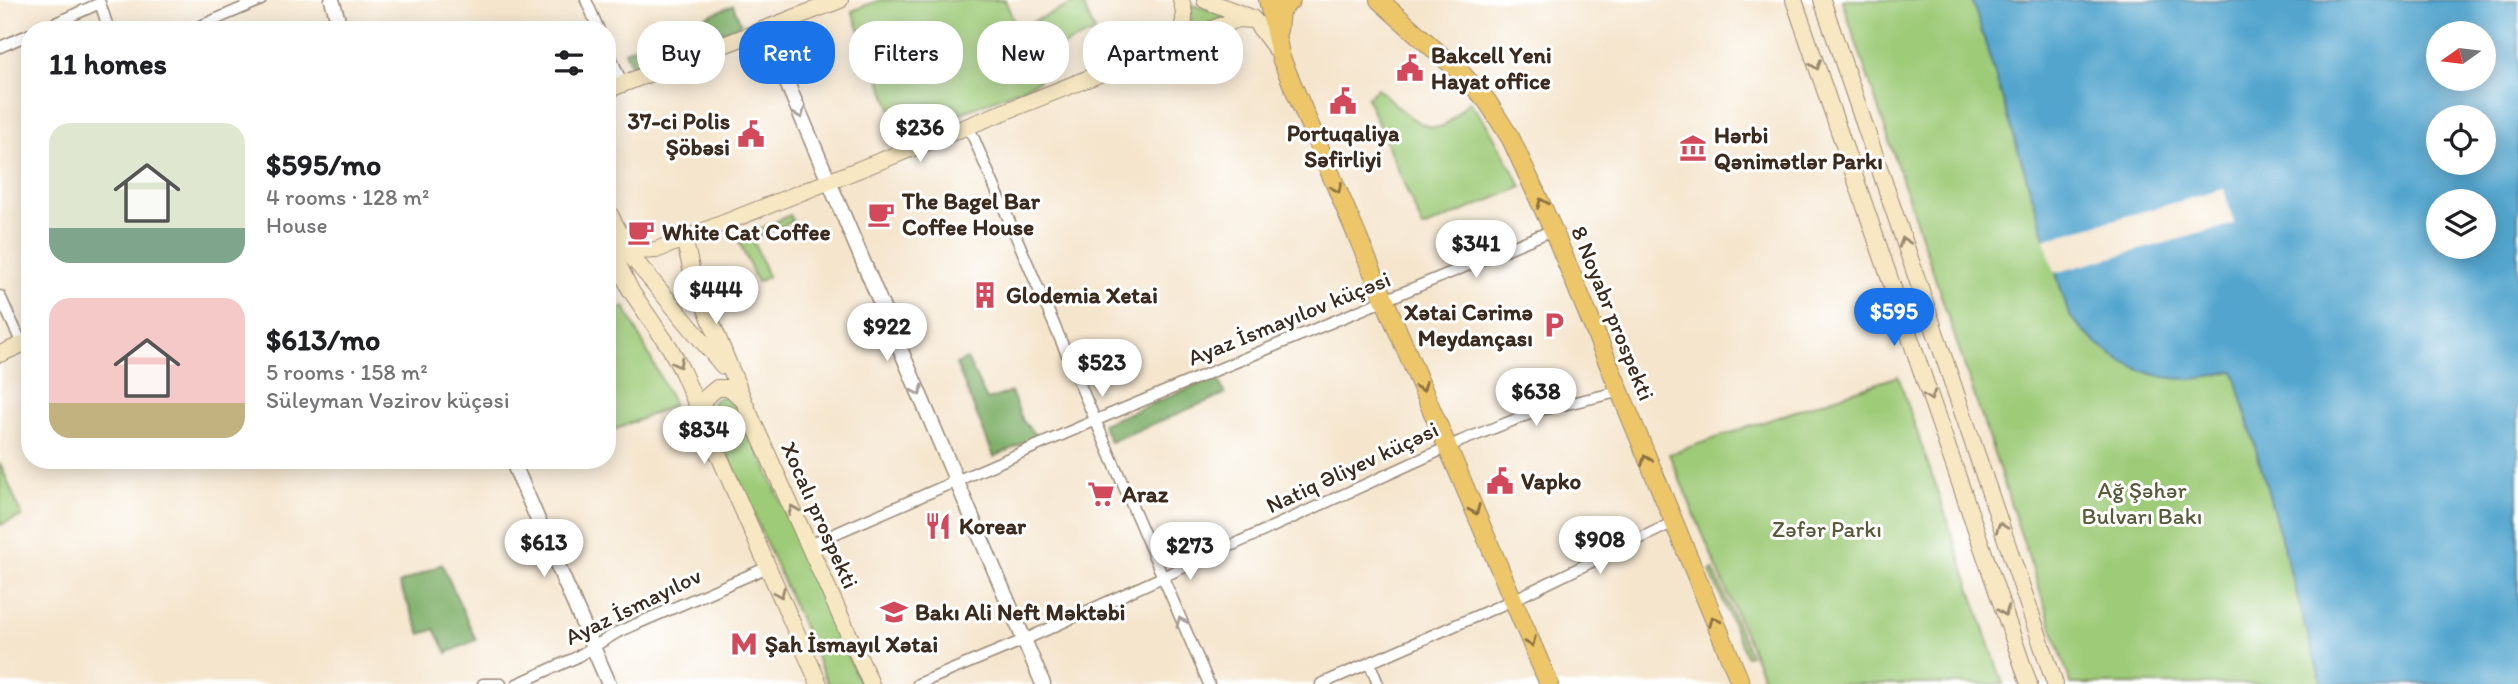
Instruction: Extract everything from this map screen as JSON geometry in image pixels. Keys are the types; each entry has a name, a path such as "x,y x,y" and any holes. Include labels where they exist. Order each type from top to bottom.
{"highway":[{"path":"1268,0 1281,58 1549,684"},
{"path":"1281,58 1278,15 1291,0"},
{"name":"8 Noyabr prospekti","path":"1379,0 1448,60 1487,101 1523,161 1741,684"}],"main road":[{"path":"785,21 840,0"},
{"path":"1181,0 1184,21"},
{"path":"1205,0 1254,20 1269,36 1281,58"},
{"path":"1794,0 2029,684"},
{"path":"1822,0 2055,684"},
{"path":"1242,21 1254,20"},
{"path":"616,87 739,39"},
{"path":"616,241 630,248 648,251 829,182 1083,79"},
{"path":"631,290 647,276 662,255 684,238"},
{"name":"Xocalı prospekti","path":"684,238 693,277 746,404 871,684"},
{"name":"Xocalı prospekti","path":"616,242 709,346 746,404"},
{"name":"Xocalı prospekti","path":"616,246 631,290 670,348 704,421 820,684"},
{"path":"647,276 645,297 653,322"},
{"path":"0,354 21,345"},
{"path":"704,421 703,400 717,388 730,388 746,404"}],"street":[{"path":"212,21 261,0"},
{"path":"332,0 338,21"},
{"path":"586,0 595,21"},
{"path":"59,21 100,1 106,21"},
{"path":"0,47 21,38"},
{"path":"787,84 1043,684"},
{"path":"968,125 1209,684"},
{"name":"Ayaz İsmayılov küçəsi","path":"809,545 1094,421 1553,230"},
{"path":"0,296 21,334"},
{"name":"Natiq Əliyev küçəsi","path":"918,684 1024,640 1448,447 1537,411 1618,392"},
{"path":"516,469 608,684"},
{"path":"1321,684 1513,600 1672,523"},
{"name":"Ayaz İsmayılov","path":"517,684 618,632 768,566"},
{"path":"1370,664 1378,684"},
{"path":"483,684 501,684"}],"green space":[{"path":"879,0 1005,0 1014,21 977,21 977,84 1032,84 903,137 882,84 963,84 963,21 856,21 852,11"},
{"path":"1081,0 1090,21 1083,21 1083,37 1069,43 1069,21 1034,21"},
{"name":"Ağ Şəhər Bulvarı Bakı","path":"1842,0 1972,0 2069,315 2104,348 2143,368 2186,376 2234,370 2322,684 2071,684"},
{"path":"733,5 740,21 739,25 725,31 725,21 695,21"},
{"path":"1191,5 1231,15 1216,21 1191,21"},
{"path":"637,46 637,68 633,70 625,51"},
{"path":"1377,88 1409,116 1428,126 1446,124 1469,101 1488,126 1522,187 1423,228 1367,98"},
{"path":"790,215 793,221 753,239 768,277 757,282 738,239"},
{"path":"625,307 674,405 616,429 616,310"},
{"path":"967,359 987,400 1011,392 1023,421 1037,437 994,457 956,364"},
{"name":"Zəfər Parkı","path":"1898,376 2003,684 1766,684 1669,454"},
{"path":"1217,377 1225,394 1110,442 1102,424"},
{"path":"725,395 737,400 860,684 828,684 709,412 714,400"},
{"path":"0,463 22,516 0,525"},
{"path":"442,564 476,640 447,653 435,629 421,634 399,584"},
{"path":"1713,569 1750,655 1746,656 1710,571"}],"water":[{"path":"1972,0 2518,0 2518,684 2322,684 2234,371 2191,379 2155,375 2108,352 2069,315"}],"pier":[{"path":"2224,189 2234,224 2055,273 2044,239"}],"place":[{"name":"Bakcell Yeni Hayat office","path":"1410,68"},
{"name":"Portuqaliya Səfirliyi","path":"1343,101"},
{"name":"37-ci Polis Şöbəsi","path":"751,134"},
{"name":"Hərbi Qənimətlər Parkı","path":"1693,148"},
{"name":"The Bagel Bar Coffee House","path":"881,214"},
{"name":"White Cat Coffee","path":"641,232"},
{"name":"Glodemia Xetai","path":"985,295"},
{"name":"Xətai Cərimə Meydançası","path":"1554,325"},
{"name":"Vapko","path":"1500,481"},
{"name":"Araz","path":"1101,494"},
{"name":"Korear","path":"938,526"},
{"name":"Bakı Ali Neft Məktəbi","path":"894,612"},
{"name":"Şah İsmayıl Xətai","path":"744,644"}]}
